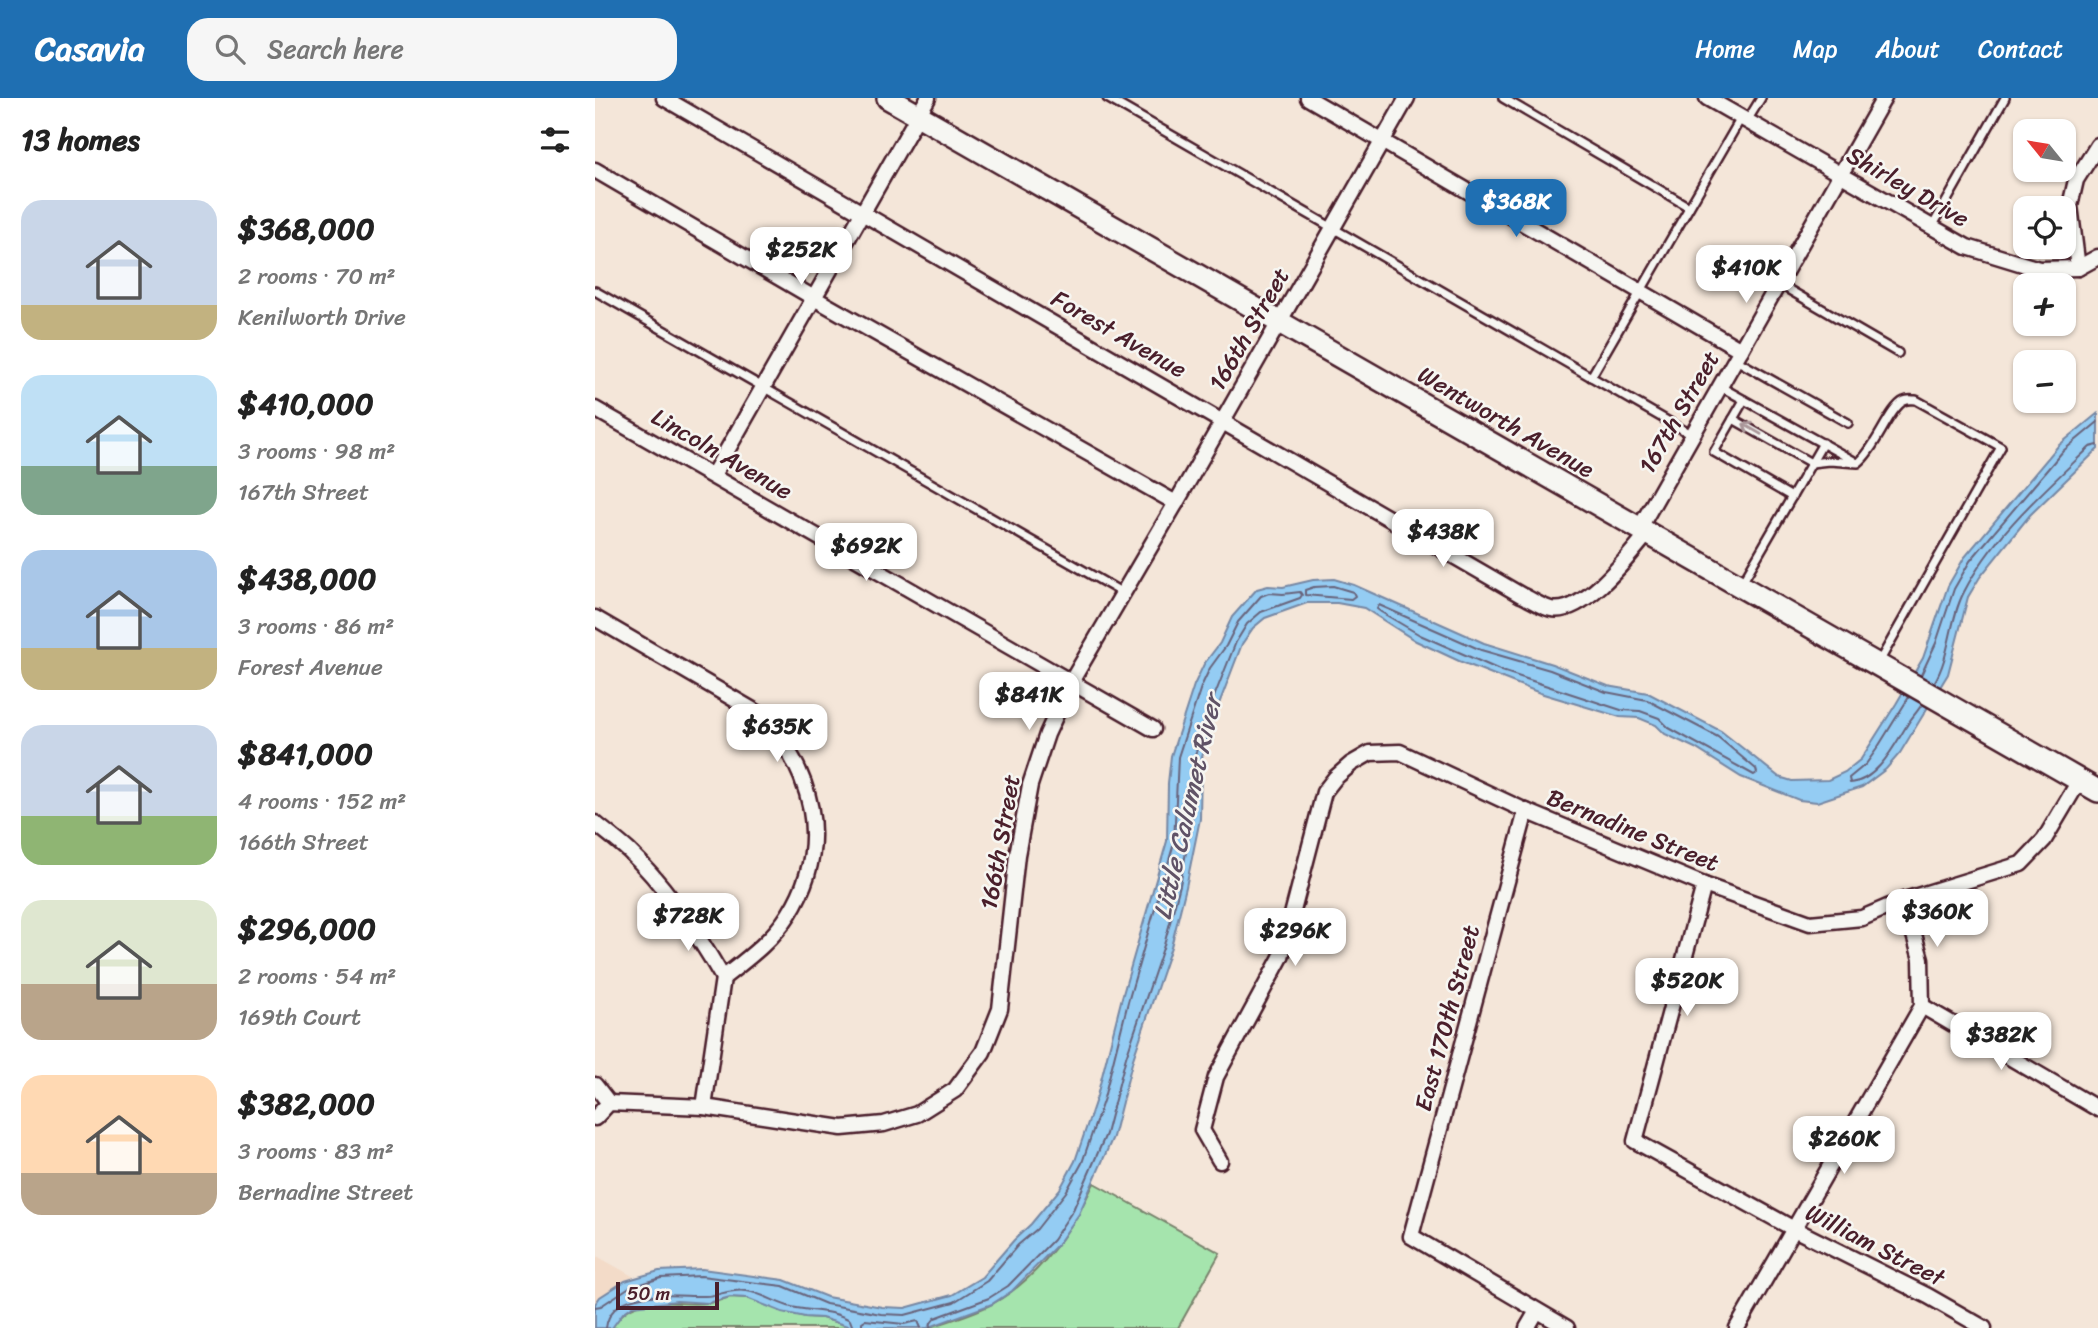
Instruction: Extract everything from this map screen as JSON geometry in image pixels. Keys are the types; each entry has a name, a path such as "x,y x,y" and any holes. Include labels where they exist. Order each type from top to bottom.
{"street":[{"name":"Forest Avenue","path":"664,98 1521,595 1551,609 1566,609 1612,578 1643,531"},
{"name":"Wentworth Avenue","path":"888,98 923,107 1279,321 2098,792"},
{"path":"1308,98 1641,292 1738,355"},
{"name":"166th Street","path":"610,1103 705,1107 842,1128 884,1124 917,1114 955,1090 983,1052 1000,1009 1017,855 1030,785 1047,734 1071,682 1407,98"},
{"name":"Shirley Drive","path":"1707,98 1967,247 2039,269 2078,268 2098,257"},
{"name":"167th Street","path":"1643,531 1692,435 1884,98"},
{"path":"713,475 923,107"},
{"path":"2078,268 2070,206 2076,180 2098,145"},
{"path":"595,170 814,298 1176,503"},
{"name":"Lincoln Avenue","path":"595,409 1153,729"},
{"path":"595,618 758,713 786,745 806,785 812,840 810,866 802,889 789,914 773,935 752,956 723,978"},
{"name":"Bernadine Street","path":"1220,1161 1202,1130 1216,1077 1281,957 1324,792 1351,764 1370,753 1400,752 1527,811 1704,885 1810,923 1861,918 1904,900 2021,864 2044,841 2079,781"},
{"name":"East 170th Street","path":"1527,811 1411,1236 1537,1311"},
{"path":"595,823 629,851 655,880 694,932 723,978 705,1107"},
{"name":"William Street","path":"1704,885 1636,1141 1794,1229 1928,1296 1984,1328"},
{"path":"1737,1328 1922,1006 1921,959 1904,900"},
{"path":"1922,1006 2098,1109"},
{"path":"595,1085 610,1103 595,1118"},
{"path":"1527,1328 1537,1311 1567,1328"}],"lane":[{"path":"1107,98 1692,435"},
{"path":"1503,98 1689,207"},
{"path":"1591,377 1689,207 1744,119 1761,98"},
{"path":"1932,227 2005,98"},
{"path":"1778,284 1898,353"},
{"path":"595,291 1123,593"},
{"path":"1738,355 1848,423"},
{"path":"1720,386 1858,463"},
{"path":"1744,400 1714,452 1792,497"},
{"path":"1733,419 1811,463 1858,463 1867,456 1895,409 1905,401 1916,400 2001,447 1869,661"},
{"path":"1740,587 1823,443"}],"shaded area":[{"path":"595,1255 636,1278 625,1281 600,1297 595,1304"}],"green space":[{"path":"1094,1183 1220,1253 1178,1328 927,1328 986,1307 1026,1280 1065,1234"},
{"path":"730,1297 747,1298 805,1317 822,1318 854,1328 612,1328 631,1308 643,1304 709,1303"}],"water":[{"name":"Little Calumet River","path":"2098,413 2098,449 2030,515 1980,577 1968,597 1948,674 1900,753 1886,769 1862,787 1817,802 1799,800 1741,777 1695,748 1665,734 1656,725 1639,718 1620,717 1540,693 1459,661 1416,641 1364,608 1337,603 1307,603 1265,618 1253,628 1242,644 1211,725 1201,761 1200,819 1186,887 1171,947 1133,1059 1113,1137 1079,1214 1058,1244 1012,1291 992,1304 927,1328 854,1328 822,1318 782,1312 747,1298 730,1297 708,1303 677,1301 633,1306 623,1313 612,1328 595,1328 595,1304 600,1297 625,1281 659,1271 702,1269 784,1280 827,1297 882,1307 905,1308 952,1295 982,1277 1031,1224 1060,1189 1075,1161 1097,1096 1167,841 1171,756 1194,685 1204,664 1220,643 1232,617 1257,589 1334,579 1354,585 1484,643 1552,664 1608,686 1648,693 1721,731 1779,777 1792,781 1828,780 1845,772 1861,759 1896,704 1923,658 1948,586 1964,558 2058,446"}]}
